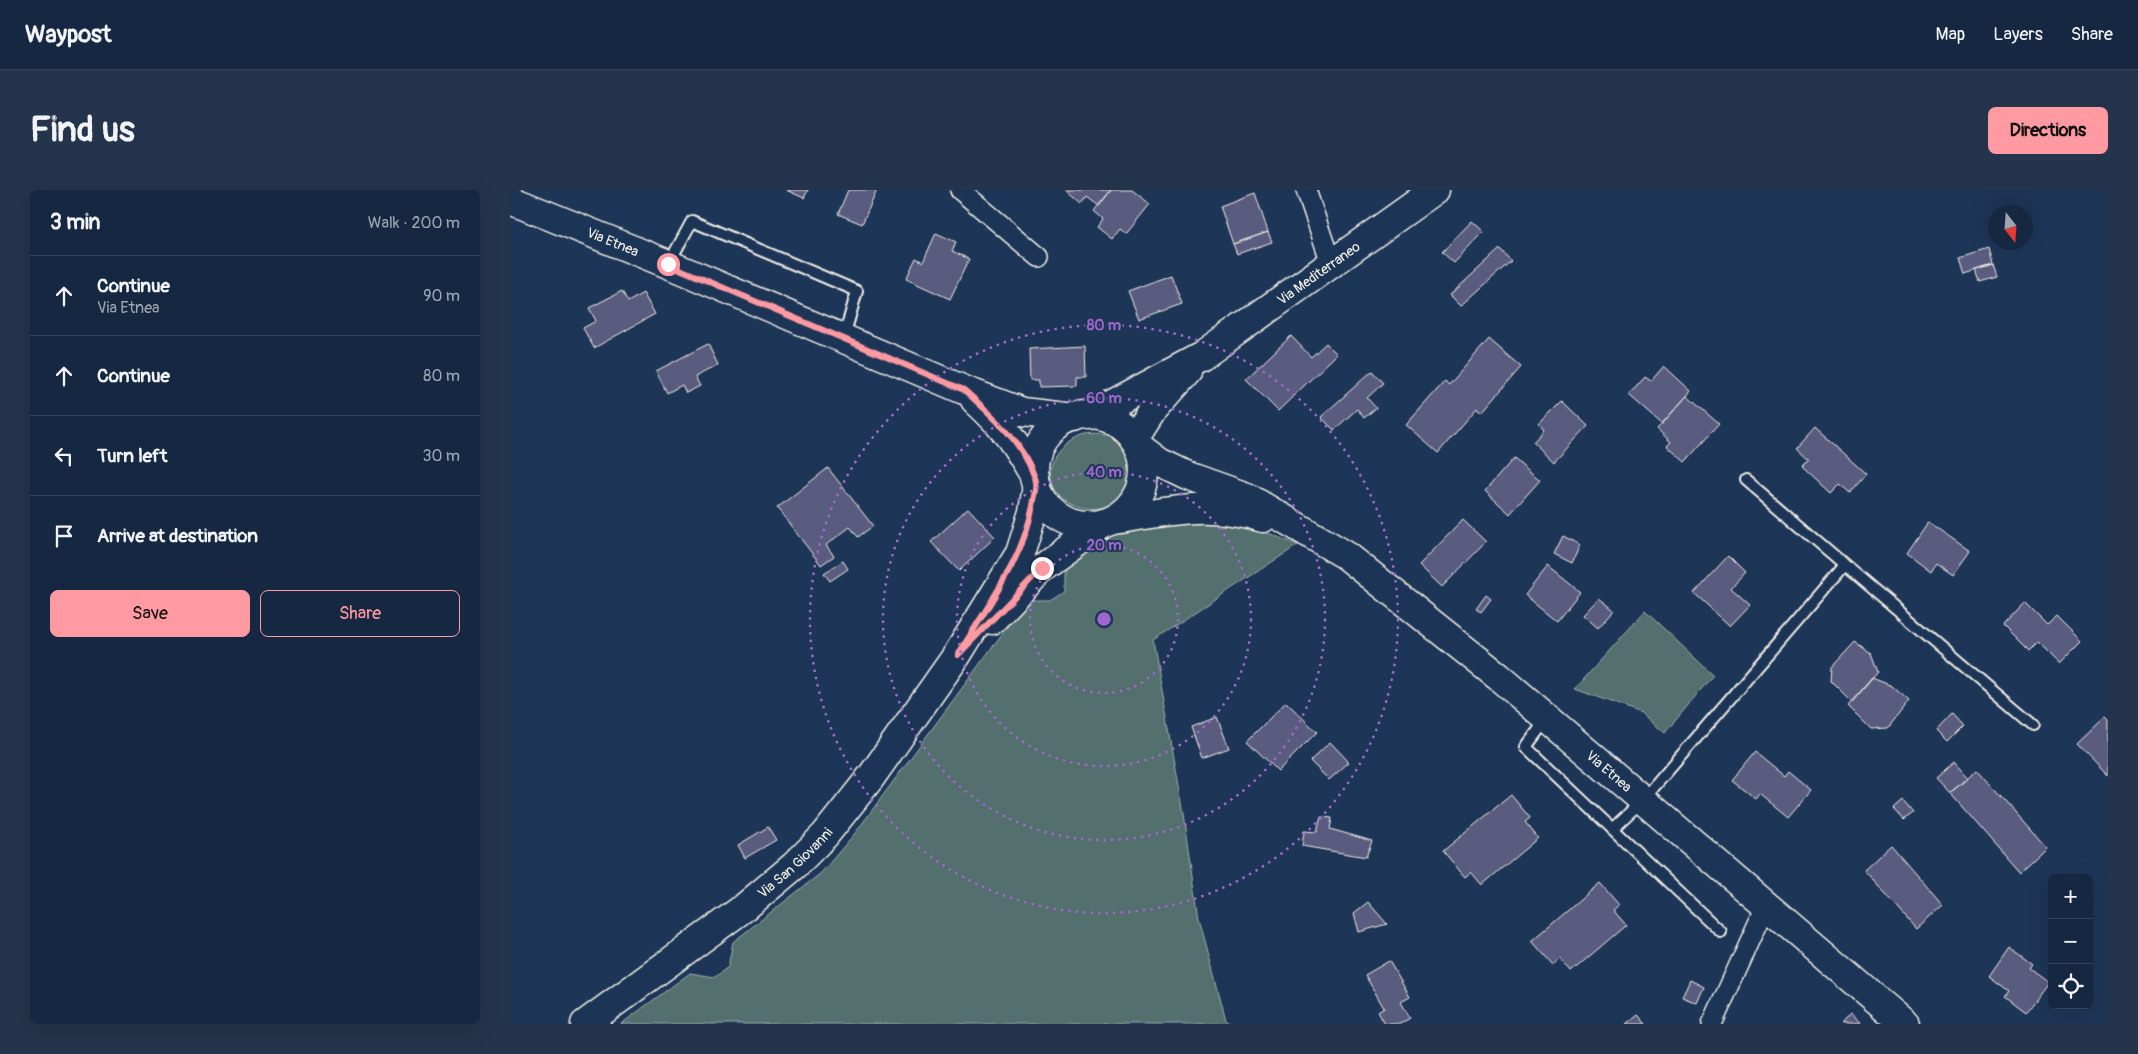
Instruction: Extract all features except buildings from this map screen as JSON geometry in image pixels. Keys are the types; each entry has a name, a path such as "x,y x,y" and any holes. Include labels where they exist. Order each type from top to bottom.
{"street":[{"path":"960,190 1040,257"},
{"path":"1306,190 1331,263"},
{"name":"Via Mediterraneo","path":"1202,356 1436,190"},
{"name":"Via Etnea","path":"510,200 668,264 964,390 1022,412 1082,417"},
{"path":"958,655 1020,553 1033,512 1038,452 1046,437 1059,425 1082,417 1202,356"},
{"path":"958,655 1042,568 1133,504 1141,489 1144,463 1137,443 1152,411 1202,356"},
{"path":"964,390 1014,440 1036,481 1044,501 1063,518 1088,525 1196,507 1244,512 1303,531"},
{"path":"1082,417 1115,422 1159,462 1188,476 1247,497 1303,531"},
{"name":"Via Etnea","path":"1303,531 1346,556 1499,677 1642,802 1905,1024"},
{"name":"Via San Giovanni","path":"585,1024 745,907 800,860 825,835 871,777 958,655"},
{"path":"1712,1024 1766,906"}],"lane":[{"path":"668,264 692,221 857,291 844,338"},
{"path":"1746,480 2033,726"},
{"path":"1612,829 1642,802 1845,565"},
{"path":"1547,719 1526,747 1721,932"}],"green space":[{"path":"1100,434 1112,436 1125,445 1130,455 1132,466 1131,478 1127,488 1120,498 1099,508 1081,507 1067,502 1057,492 1051,480 1051,468 1056,455 1067,444 1085,435"},
{"path":"1212,521 1253,527 1298,545 1153,640 1184,814 1199,918 1226,1020 1233,1024 621,1024 690,973 715,977 728,967 733,942 821,873 856,832 1027,600 1050,600 1064,591 1064,565 1088,547 1121,533 1151,526"},
{"path":"1645,611 1713,675 1665,733 1641,713 1575,689"}],"route":[{"path":"668,264 964,390 999,422 1014,440 1035,477 1037,485 1033,512 1020,553 958,655 1042,568"}]}
